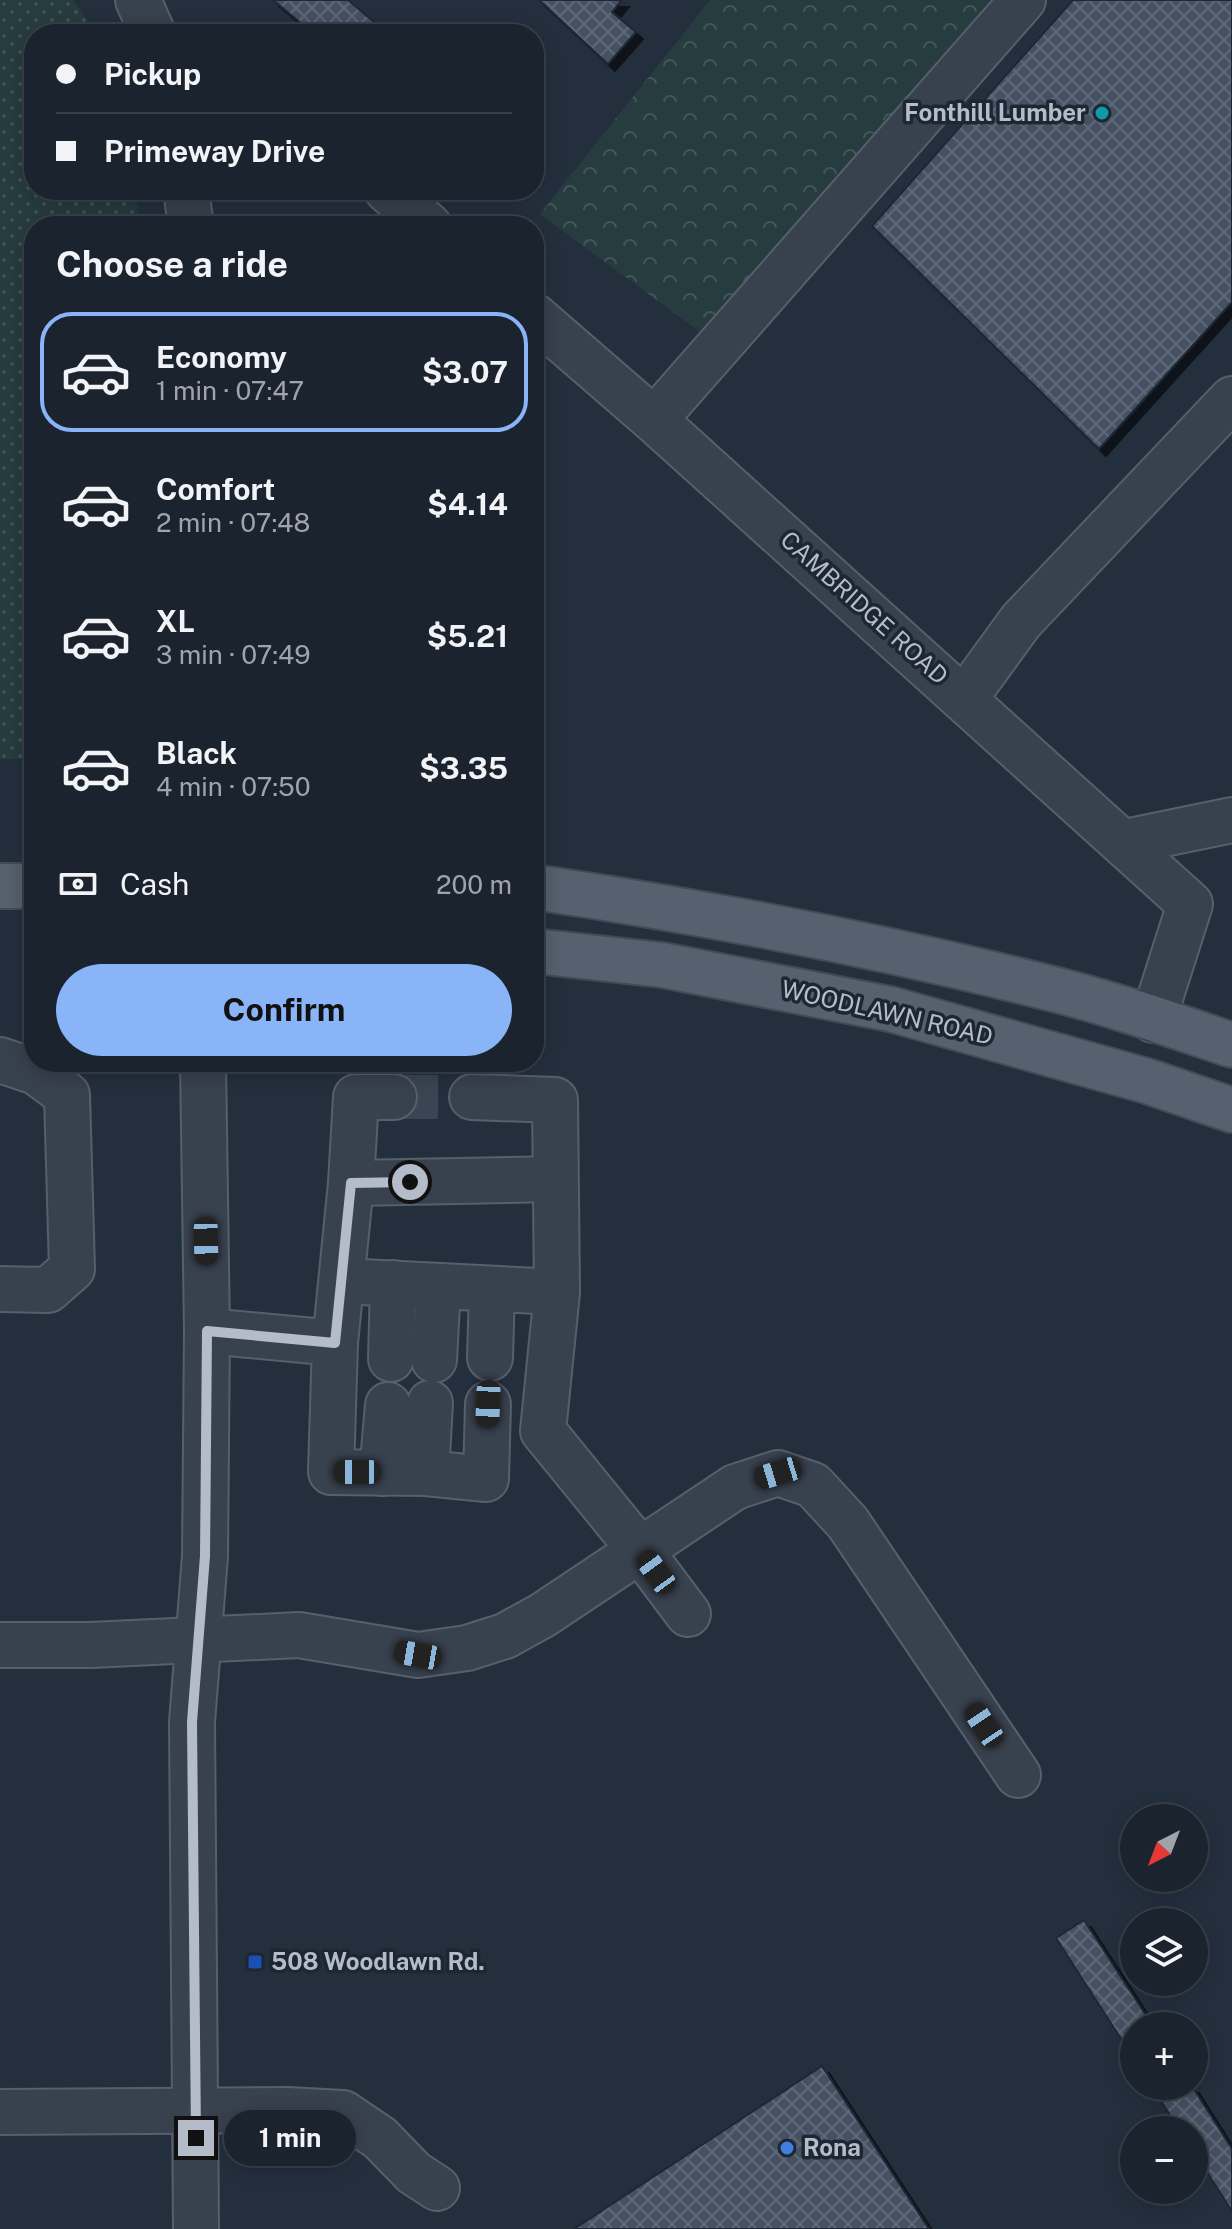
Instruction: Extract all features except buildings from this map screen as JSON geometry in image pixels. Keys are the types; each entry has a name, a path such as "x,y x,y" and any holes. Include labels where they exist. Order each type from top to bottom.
{"main road":[{"path":"0,886 24,886"},
{"path":"544,888 651,904 1044,986 1232,1045"},
{"name":"WOODLAWN ROAD","path":"544,952 662,965 890,1009 1147,1081 1232,1110"}],"street":[{"path":"138,0 149,24"},
{"path":"654,420 1023,0"},
{"path":"399,200 417,216"},
{"name":"CAMBRIDGE ROAD","path":"544,325 965,698 1190,904 1153,1020"},
{"path":"965,698 1021,621 1232,399"},
{"path":"1125,842 1232,820"},
{"path":"0,1060 24,1068"},
{"path":"0,1289 48,1290 72,1269 67,1095 36,1072"},
{"path":"196,2229 192,1722 205,1556 207,1331 203,1072"},
{"path":"375,1097 351,1183 335,1343 331,1472 426,1473 486,1479 543,1431 557,1292 555,1100 472,1097"},
{"path":"351,1183 555,1179"},
{"path":"342,1281 557,1292"},
{"path":"391,1359 393,1283"},
{"path":"434,1360 438,1286"},
{"path":"490,1358 492,1290"},
{"path":"207,1331 335,1343"},
{"path":"382,1473 409,1404 426,1473"},
{"path":"486,1479 488,1404"},
{"path":"543,1431 688,1614"},
{"path":"0,1645 91,1645 299,1635 418,1655 467,1648 505,1636 543,1615 735,1487 778,1473 813,1485 848,1523 1018,1775"},
{"path":"0,2112 287,2110 343,2113 380,2138 414,2173 437,2188"}],"green space":[{"path":"0,0 73,0 89,24 24,24 24,200 136,200 139,216 24,216 24,759 0,759"},
{"path":"710,0 1015,0 719,346 540,214"}],"tunnel":[{"path":"394,1097 472,1097"}],"place":[{"name":"Fonthill Lumber","path":"1102,113"},
{"name":"508 Woodlawn Rd.","path":"255,1962"},
{"name":"Rona","path":"787,2148"}],"route":[{"path":"196,2138 192,1722 205,1556 207,1331 335,1343 351,1183 410,1182"}]}
